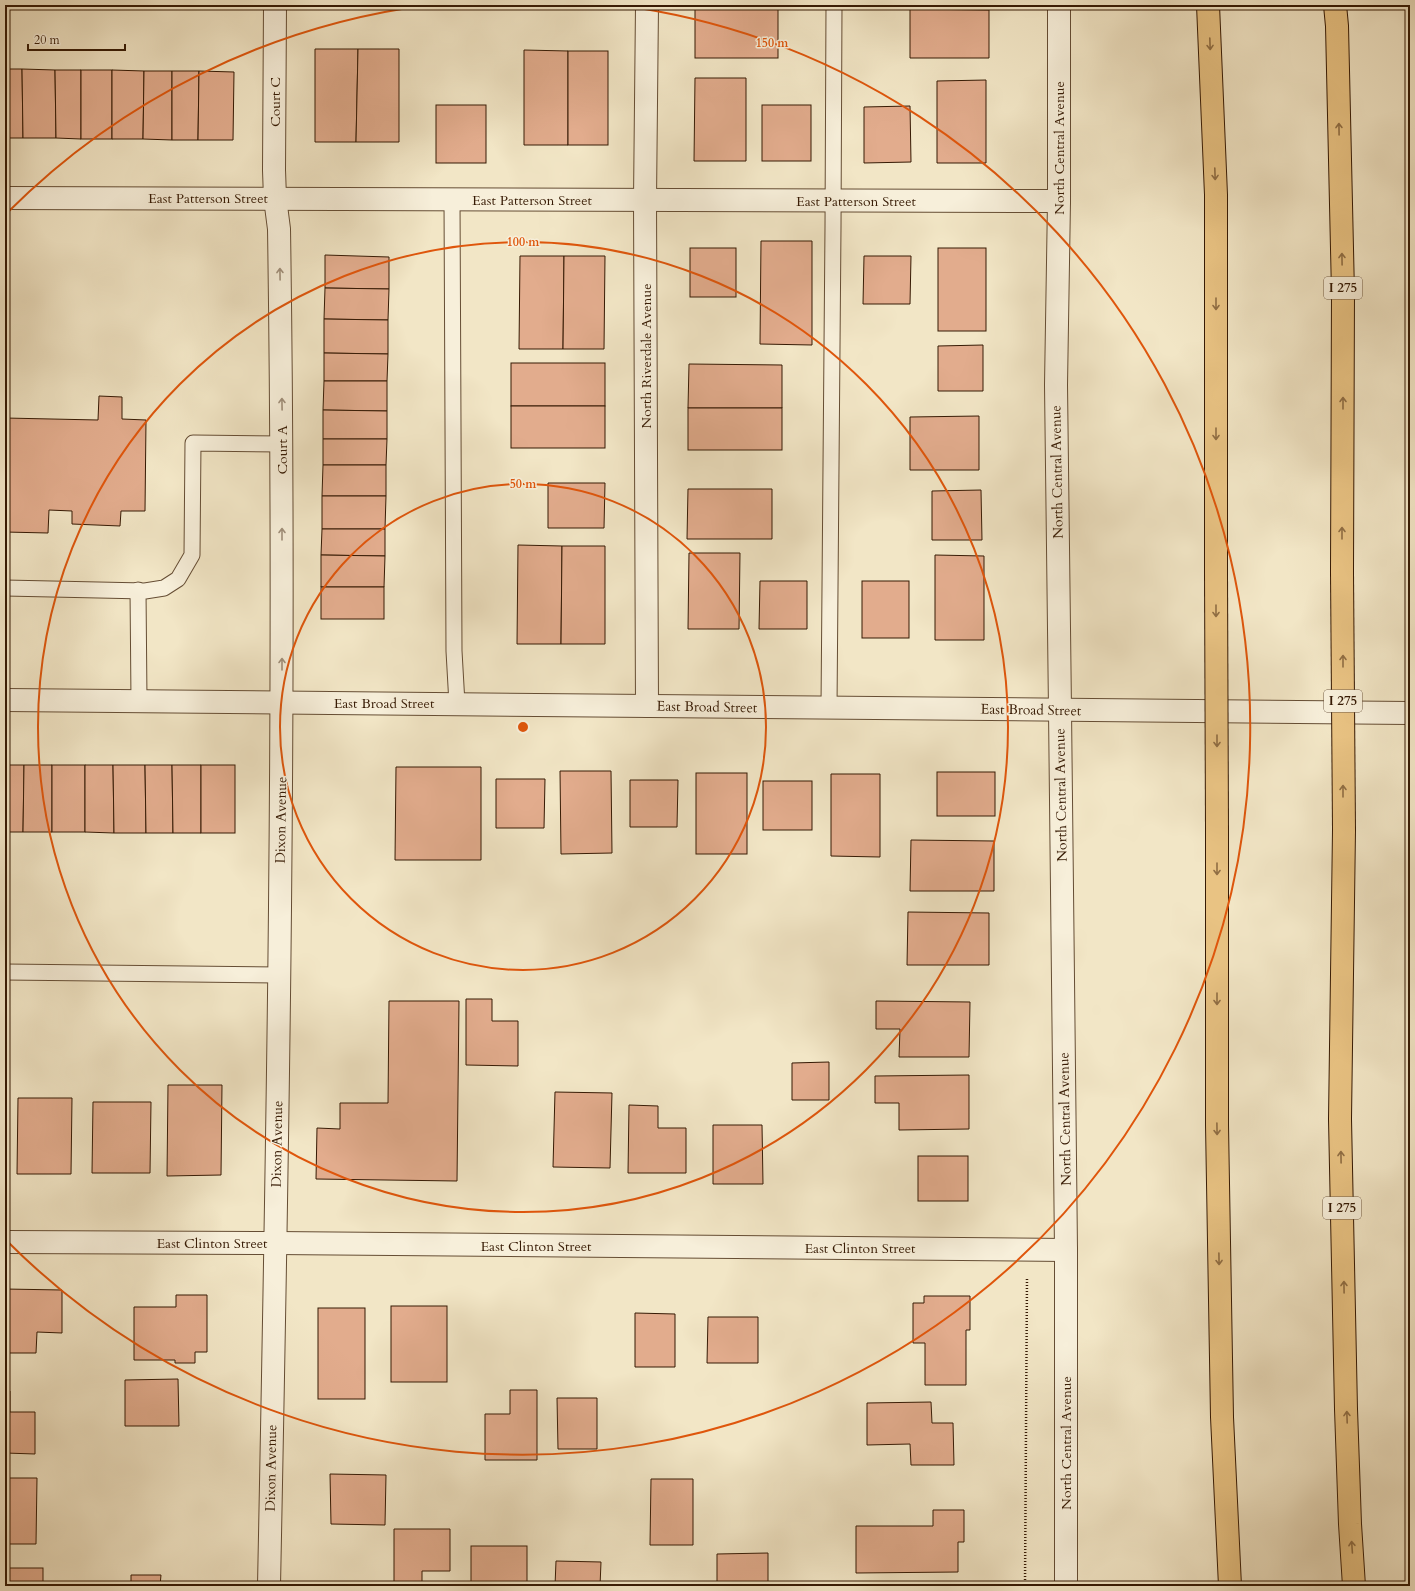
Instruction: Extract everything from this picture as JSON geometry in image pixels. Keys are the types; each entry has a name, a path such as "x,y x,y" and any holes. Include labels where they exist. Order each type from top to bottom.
{"highway":[{"path":"1208,5 1216,195 1217,1156 1222,1417 1230,1586"},
{"name":"I 275","path":"1335,5 1337,26 1343,285 1342,572 1344,830 1340,1119 1350,1524 1354,1586"}],"street":[{"name":"Court C","path":"275,5 275,198"},
{"name":"North Riverdale Avenue","path":"647,5 645,200 647,706"},
{"name":"North Central Avenue","path":"1059,5 1059,201 1056,385 1066,1250 1066,1586"},
{"name":"East Patterson Street","path":"5,198 1059,201"},
{"name":"Court A","path":"275,198 279,229 283,444 282,703"},
{"name":"East Broad Street","path":"5,700 1410,713"},
{"name":"Dixon Avenue","path":"269,1586 276,1243 282,703"},
{"name":"East Clinton Street","path":"5,1242 1066,1250"}],"lane":[{"path":"829,708 834,200 834,5"},
{"path":"452,200 454,643 457,704"},
{"path":"5,588 145,591 164,588 178,579 192,556 192,442 283,444"},
{"path":"138,590 139,701"},
{"path":"5,972 279,975"}],"path":[{"path":"1025,1586 1027,1274"}],"building":[{"path":"695,6 778,6 778,58 695,58"},
{"path":"910,9 989,10 989,58 910,58"},
{"path":"315,49 358,49 356,142 315,142"},
{"path":"358,49 399,49 399,142 356,142"},
{"path":"524,50 568,51 568,145 524,145"},
{"path":"568,51 608,51 608,145 568,145"},
{"path":"5,69 22,69 23,138 5,138"},
{"path":"22,69 55,70 56,138 23,138"},
{"path":"55,70 81,70 81,139 56,138"},
{"path":"81,70 112,70 112,139 81,139"},
{"path":"112,70 144,71 143,139 112,139"},
{"path":"144,71 172,71 172,140 143,139"},
{"path":"172,71 199,71 198,140 172,140"},
{"path":"199,71 234,72 233,140 198,140"},
{"path":"695,78 746,78 746,161 694,161"},
{"path":"986,80 986,163 937,163 937,81"},
{"path":"436,105 486,105 486,163 436,163"},
{"path":"762,105 811,105 811,161 762,161"},
{"path":"910,106 911,162 864,163 864,107"},
{"path":"761,241 812,241 812,345 760,344"},
{"path":"690,248 736,248 736,297 690,297"},
{"path":"938,248 986,248 986,331 938,331"},
{"path":"325,255 389,257 389,289 325,288"},
{"path":"520,256 564,256 563,349 519,349"},
{"path":"564,256 605,256 604,349 563,349"},
{"path":"864,256 911,256 910,304 863,304"},
{"path":"325,288 389,289 388,320 324,319"},
{"path":"324,319 388,320 388,354 324,353"},
{"path":"983,345 983,391 938,391 938,346"},
{"path":"324,353 388,354 387,381 324,381"},
{"path":"511,363 605,363 605,406 511,406"},
{"path":"689,364 782,365 782,408 688,408"},
{"path":"324,381 387,381 387,411 323,410"},
{"path":"99,396 122,397 122,419 146,420 145,511 121,511 120,526 72,524 72,511 49,510 48,533 5,532 5,418 98,420"},
{"path":"511,406 605,406 605,448 511,448"},
{"path":"688,408 782,408 782,450 688,450"},
{"path":"323,410 387,411 387,439 323,439"},
{"path":"979,416 979,470 910,470 910,417"},
{"path":"323,439 387,439 386,465 323,465"},
{"path":"323,465 386,465 386,496 322,496"},
{"path":"548,483 605,483 604,528 548,528"},
{"path":"688,489 772,489 772,539 687,539"},
{"path":"981,490 982,540 932,540 932,491"},
{"path":"322,496 386,496 385,529 322,529"},
{"path":"322,529 385,529 385,556 321,555"},
{"path":"518,545 562,546 561,644 517,644"},
{"path":"562,546 605,546 605,644 561,644"},
{"path":"689,553 740,553 739,629 688,629"},
{"path":"321,555 385,556 384,587 321,587"},
{"path":"935,555 984,556 984,640 935,640"},
{"path":"760,581 807,581 807,629 759,629"},
{"path":"862,581 909,581 909,638 862,638"},
{"path":"321,587 384,587 384,619 321,619"},
{"path":"5,765 24,765 23,832 5,832"},
{"path":"24,765 52,765 52,832 23,832"},
{"path":"52,765 85,765 85,832 52,832"},
{"path":"85,765 113,765 114,833 85,832"},
{"path":"113,765 145,765 146,833 114,833"},
{"path":"145,765 172,765 173,833 146,833"},
{"path":"172,765 201,765 201,833 173,833"},
{"path":"201,765 235,765 235,833 201,833"},
{"path":"396,767 481,767 481,860 395,860"},
{"path":"560,771 611,771 612,853 561,854"},
{"path":"937,772 995,772 995,816 937,816"},
{"path":"696,773 747,773 747,854 696,854"},
{"path":"831,774 880,774 880,857 831,856"},
{"path":"496,779 545,779 544,828 496,828"},
{"path":"630,780 678,780 677,827 630,827"},
{"path":"763,781 812,781 812,830 763,830"},
{"path":"911,840 994,841 994,891 910,891"},
{"path":"908,912 989,913 989,965 907,965"},
{"path":"466,999 492,999 492,1021 518,1021 518,1066 466,1065"},
{"path":"389,1001 459,1001 457,1181 316,1179 317,1128 340,1129 340,1103 388,1103"},
{"path":"876,1001 970,1002 969,1057 899,1057 900,1029 876,1029"},
{"path":"829,1062 829,1100 792,1100 792,1063"},
{"path":"969,1075 969,1129 899,1130 899,1103 875,1103 875,1076"},
{"path":"168,1085 222,1085 221,1175 167,1176"},
{"path":"555,1092 612,1093 610,1168 553,1167"},
{"path":"18,1098 72,1098 71,1174 17,1174"},
{"path":"93,1102 151,1102 150,1173 92,1173"},
{"path":"629,1105 658,1106 658,1128 686,1128 686,1173 628,1173"},
{"path":"713,1125 762,1125 763,1184 713,1184"},
{"path":"918,1156 968,1156 968,1201 918,1201"},
{"path":"5,1289 62,1290 62,1333 37,1332 36,1353 5,1353"},
{"path":"176,1295 207,1295 207,1352 195,1352 195,1363 175,1363 175,1360 134,1360 134,1307 176,1307"},
{"path":"924,1296 970,1296 970,1330 966,1330 966,1385 925,1385 925,1343 913,1343 913,1303 924,1303"},
{"path":"391,1306 447,1306 447,1382 391,1382"},
{"path":"318,1308 365,1308 365,1399 318,1399"},
{"path":"635,1313 675,1314 675,1367 635,1367"},
{"path":"708,1317 758,1317 758,1363 707,1363"},
{"path":"178,1379 179,1426 125,1426 125,1380"},
{"path":"510,1390 537,1390 537,1460 485,1460 485,1414 510,1414"},
{"path":"5,1391 10,1391 10,1412 35,1412 35,1454 5,1453"},
{"path":"557,1398 597,1398 597,1449 558,1449"},
{"path":"931,1402 932,1423 953,1423 954,1465 911,1465 910,1444 867,1445 867,1403"},
{"path":"330,1474 386,1475 385,1525 331,1524"},
{"path":"5,1478 37,1478 36,1544 5,1544"},
{"path":"651,1479 693,1479 693,1545 650,1545"},
{"path":"933,1510 964,1510 964,1542 958,1542 958,1572 856,1573 856,1526 933,1526"},
{"path":"394,1529 450,1529 450,1571 422,1571 422,1586 394,1586"},
{"path":"471,1546 527,1546 527,1586 471,1586"},
{"path":"768,1553 768,1586 717,1586 717,1554"},
{"path":"556,1561 601,1562 600,1586 555,1586"},
{"path":"5,1568 43,1568 43,1586 5,1586"},
{"path":"131,1575 161,1575 160,1586 131,1586"}]}
